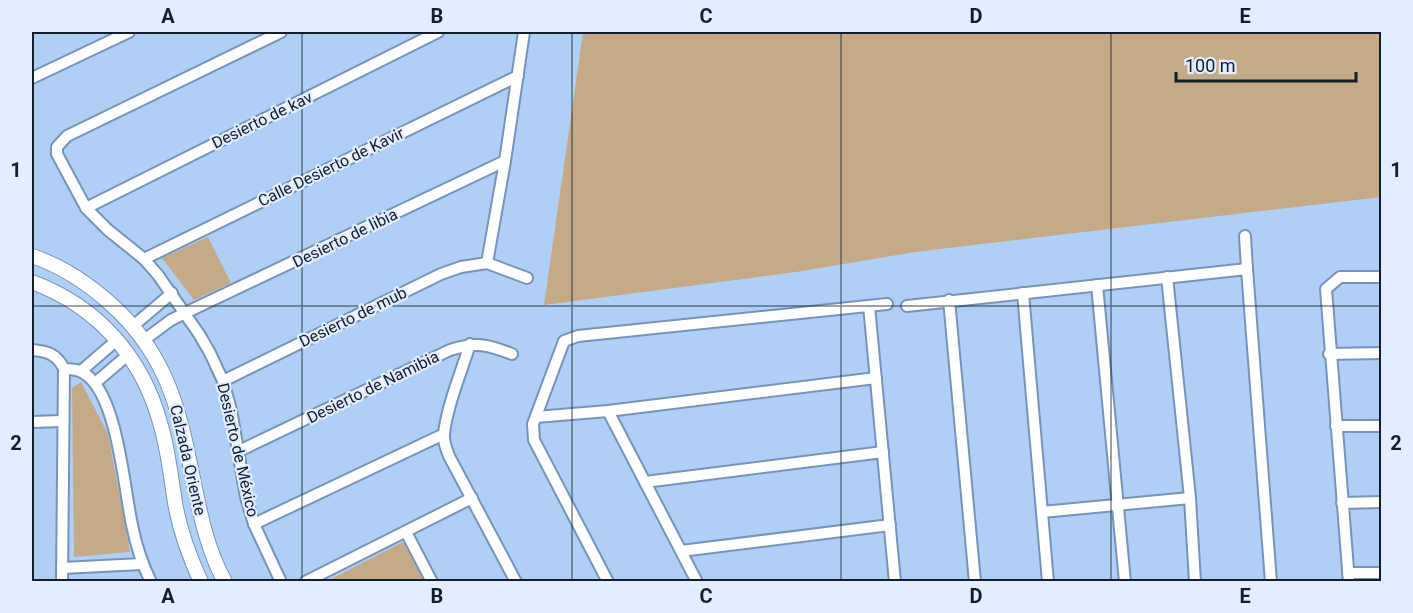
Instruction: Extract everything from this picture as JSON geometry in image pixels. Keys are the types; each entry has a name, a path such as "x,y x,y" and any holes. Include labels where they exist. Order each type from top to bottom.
{"street":[{"path":"32,78 129,32"},
{"name":"Desierto de México","path":"280,32 67,136 57,147 57,154 86,208 108,230 144,259 172,293 210,353 223,381 239,451 246,497 254,524 281,582"},
{"name":"Desierto de kav","path":"86,208 438,32"},
{"path":"524,32 487,263 527,278"},
{"name":"Calle Desierto de Kavir","path":"144,259 518,76"},
{"name":"Desierto de libia","path":"144,340 171,320 185,313 505,161"},
{"path":"1245,236 1271,582"},
{"name":"Calzada Oriente","path":"32,256 62,269 105,298 133,326 157,361 170,388 180,420 196,501 206,535 225,582"},
{"name":"Desierto de mub","path":"223,381 441,274 461,267 487,263"},
{"path":"907,306 1248,269"},
{"path":"1167,277 1190,498 1195,582"},
{"path":"1382,277 1340,278 1326,289 1329,354 1349,577 1382,573"},
{"name":"Calzada Oriente","path":"32,282 72,301 92,316 117,340 139,369 152,395 162,427 182,534 201,582"},
{"path":"1097,285 1125,582"},
{"path":"81,371 172,293"},
{"path":"1023,293 1048,582"},
{"path":"949,300 975,582"},
{"path":"608,582 534,440 532,430 564,341 570,338 887,304"},
{"path":"869,306 895,582"},
{"path":"95,383 144,340"},
{"path":"470,344 444,434 444,445 516,582"},
{"name":"Desierto de Namibia","path":"239,451 450,350 470,344 483,344 512,354"},
{"path":"32,350 54,355 61,361 64,369 62,582"},
{"path":"1329,354 1382,353"},
{"path":"64,369 81,371 95,383 115,435 123,465 132,525 142,564 151,582"},
{"path":"536,417 608,411 876,378"},
{"path":"608,411 697,582"},
{"path":"32,422 62,422"},
{"path":"1336,426 1382,426"},
{"path":"254,524 444,434"},
{"path":"645,482 883,452"},
{"path":"305,582 472,498"},
{"path":"1042,512 1190,498"},
{"path":"1342,503 1382,502"},
{"path":"681,551 890,525"},
{"path":"406,532 432,582"},
{"path":"62,568 142,564"}],"shaded area":[{"path":"583,32 1381,32 1381,197 915,252 796,272 544,305"},
{"path":"208,237 231,283 194,300 162,258"},
{"path":"81,382 108,434 130,552 74,557 72,388"},
{"path":"403,542 424,581 327,581"}]}
